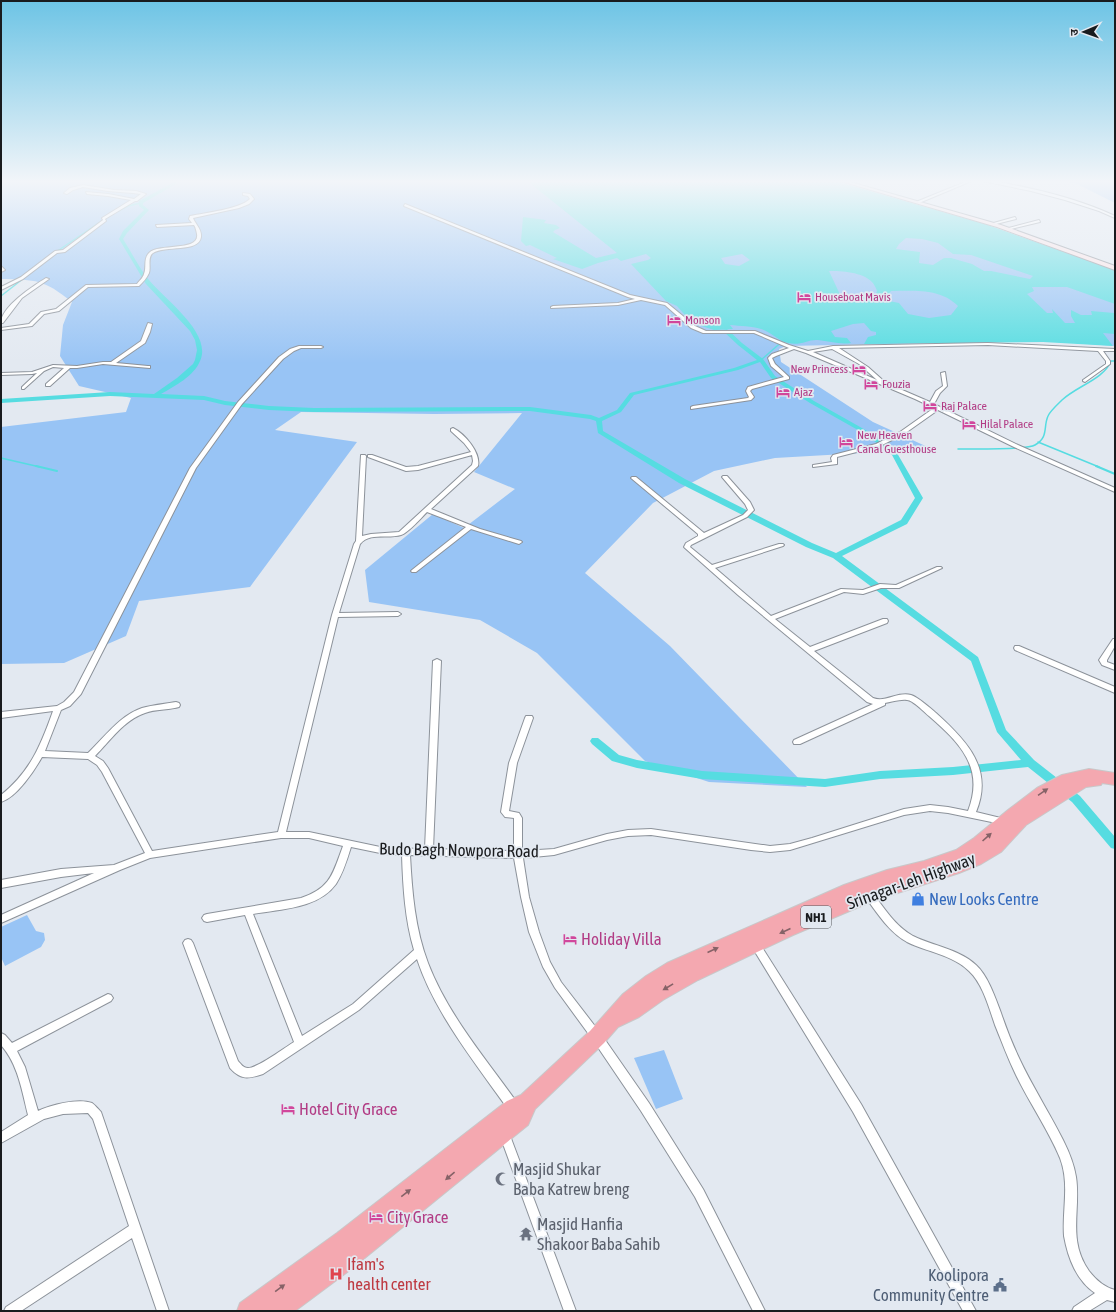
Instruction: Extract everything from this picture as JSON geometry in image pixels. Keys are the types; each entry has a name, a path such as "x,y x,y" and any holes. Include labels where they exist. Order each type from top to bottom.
{"highway":[{"path":"1080,779 1094,775 1115,779"},
{"path":"1080,779 1115,784"},
{"name":"Srinagar-Leh Highway","path":"613,1020 633,1011 656,994 692,974 755,944 869,895 953,868 975,859 995,847 1014,820 1080,779"},
{"name":"NH1","path":"248,1311 345,1241 521,1109 597,1037 629,1000 652,982 688,961 850,890 887,877 924,868 962,855 1014,820"},
{"name":"NH1","path":"276,1311 354,1253 503,1132 521,1109"}],"main road":[{"path":"1041,241 1115,268"}],"street":[{"path":"1,289 22,278 56,251 62,251 75,241"},
{"path":"1,335 3,331 1,330 30,325 44,312 57,310 86,286 134,286 139,284 146,276 148,258 154,250 185,247 196,243 197,241"},
{"path":"495,241 639,299 666,304 693,327 701,331 721,333 756,332 776,342 808,352 937,408 1016,446 1115,490"},
{"path":"1,267 3,270 1,271"},
{"path":"1,322 16,300 47,279"},
{"path":"553,307 618,304 639,299"},
{"path":"113,363 143,342 150,324"},
{"path":"808,352 833,347 988,344 1115,350"},
{"path":"1,715 58,708 67,704 77,694 187,477 235,409 281,358 292,350 301,347 321,347"},
{"path":"833,347 867,367 875,373 885,385"},
{"path":"693,408 749,398 752,397 748,391 749,389 786,378 786,376 772,365 770,358 774,355 794,348"},
{"path":"1085,381 1108,364 1108,361 1099,349"},
{"path":"1,374 32,373 55,366 77,367 99,363 148,367"},
{"path":"48,385 68,367"},
{"path":"24,388 44,370"},
{"path":"930,405 938,392 944,386 943,373"},
{"path":"815,466 835,463 835,456 878,445 902,433 937,408"},
{"path":"359,541 367,537 391,536 401,533 475,466 477,463 474,454 467,443 453,430"},
{"path":"281,835 335,616 359,541 366,456 406,470 474,454"},
{"path":"725,477 748,503 749,512 700,536 688,544 687,547 710,568 870,700 877,703 882,703"},
{"path":"634,478 701,533 700,536"},
{"path":"427,510 470,527 518,542"},
{"path":"414,571 470,527"},
{"path":"710,568 780,545"},
{"path":"771,618 841,590 863,592 872,588 901,586 939,568"},
{"path":"335,616 398,614"},
{"path":"810,650 885,621"},
{"path":"1115,640 1103,660 1104,664 1115,668"},
{"path":"1017,648 1115,690"},
{"path":"430,851 437,661"},
{"path":"797,742 882,703 900,697 910,697 961,742 974,765 978,778 977,799 971,814"},
{"path":"90,756 132,716 145,710 176,705"},
{"path":"1,799 22,781 40,754 58,708"},
{"path":"529,718 513,763 505,810 506,814 516,815 518,817 518,855 525,897 534,932 546,964 558,985 597,1037 645,1107 699,1194 759,1311"},
{"path":"40,754 90,756 100,763 150,855"},
{"name":"Budo Bagh Nowpora Road","path":"1,919 150,855 281,835 309,835 374,849 406,852 430,851 518,855 554,852 607,837 628,833 652,832 751,847 790,847 904,812 930,808 1014,820"},
{"path":"207,918 301,902 324,893 336,876 348,843"},
{"path":"406,852 407,898 420,951 429,976 439,997 521,1109"},
{"path":"1,884 61,873 117,868"},
{"path":"869,895 892,925 901,933 910,939 961,960 972,968 980,978 988,992 1024,1080 1067,1163 1071,1185 1069,1229 1076,1260 1083,1273 1092,1284 1110,1295"},
{"path":"248,912 300,1044"},
{"path":"188,943 234,1064 240,1071 248,1072 259,1070 356,1007 420,951"},
{"path":"755,944 857,1108 970,1311"},
{"path":"11,1049 108,998"},
{"path":"1,1038 11,1049 20,1067 34,1116"},
{"path":"1,1138 34,1116 53,1110 90,1108 97,1116 163,1311"},
{"path":"503,1132 570,1311"},
{"path":"10,1311 135,1229"},
{"path":"1078,1311 1110,1295"}],"shaded area":[{"path":"1,241 935,241 1115,285 1115,346 1047,341 786,346 779,349 781,362 873,422 932,449 775,458 714,471 653,503 585,573 670,646 807,787 709,782 645,761 537,653 480,620 369,602 365,570 433,514 464,528 515,489 474,472 522,413 434,414 301,412 275,430 357,442 250,587 139,601 126,636 64,663 1,664 1,427 126,412 131,398 79,386 60,356 63,325 72,302 54,289 39,282 1,279"},
{"path":"521,241 568,241 596,258 617,253 602,241 902,241 896,249 920,252 919,263 933,265 944,258 951,258 972,264 984,271 1030,279 1033,276 971,255 953,254 938,243 931,241 1034,241 1115,270 1115,304 1067,287 1032,287 1034,291 1027,294 1047,313 1053,313 1052,309 1065,323 1075,323 1071,316 1071,310 1081,315 1092,315 1091,311 1114,313 1115,334 1103,333 1113,346 1043,342 864,344 868,337 876,335 876,332 871,331 864,323 853,324 831,331 835,337 847,338 851,343 814,340 793,344 781,340 765,330 757,328 730,325 733,329 714,330 699,325 684,314 677,306 666,301 631,264 651,258 646,254 621,261 617,258 582,269 553,259 557,258 530,245 526,246","holes":["742,254 750,260 739,266 725,264 721,258","829,271 858,274 868,279 872,282 877,291 873,301 862,297 843,301","891,291 918,291 935,293 951,300 958,306 951,315 929,318 908,314 899,303 884,300"]},
{"path":"27,915 36,931 44,933 45,940 41,947 5,966 1,957 1,927"},
{"path":"664,1050 683,1099 656,1109 634,1058"}],"waterway":[{"path":"56,252 72,241"},
{"path":"122,241 148,283 185,321 198,340 200,350 198,360 195,365 191,370 156,395"},
{"path":"1,296 24,278"},
{"path":"725,330 761,360"},
{"path":"761,360 785,339"},
{"path":"599,420 619,411 632,394 736,369 761,360"},
{"path":"761,360 773,377 812,402 867,433 895,454 919,498 904,522 836,556"},
{"path":"1039,442 1044,435 1050,412 1068,395 1102,373 1111,361 1115,361"},
{"path":"1,401 110,394 204,398 225,403 269,408 314,410 530,409 591,417 599,420"},
{"path":"599,420 600,432 682,481 809,545 836,556"},
{"path":"958,449 1021,448 1030,447 1039,442"},
{"path":"1039,442 1099,467"},
{"path":"1,458 40,467"},
{"path":"36,466 57,471"},
{"path":"1096,466 1115,474"},
{"path":"836,556 975,659 1002,732 1030,763"},
{"path":"595,741 616,758 637,764 702,775 825,783 880,775 953,771 1030,763"},
{"path":"1030,763 1076,799 1115,845"}],"place":[{"name":"Houseboat Mavis","path":"804,297"},
{"name":"Monson","path":"674,320"},
{"name":"New Princess","path":"859,369"},
{"name":"Fouzia","path":"871,384"},
{"name":"Ajaz","path":"783,392"},
{"name":"Raj Palace","path":"930,406"},
{"name":"Hilal Palace","path":"969,424"},
{"name":"New Heaven Canal Guesthouse","path":"846,442"},
{"name":"New Looks Centre","path":"918,899"},
{"name":"Holiday Villa","path":"570,939"},
{"name":"Hotel City Grace","path":"288,1109"},
{"name":"Masjid Shukar Baba Katrew breng","path":"502,1179"},
{"name":"City Grace","path":"376,1217"},
{"name":"Masjid Hanfia Shakoor Baba Sahib","path":"526,1234"},
{"name":"Ifam's health center","path":"336,1274"},
{"name":"Koolipora Community Centre","path":"1000,1285"}]}
